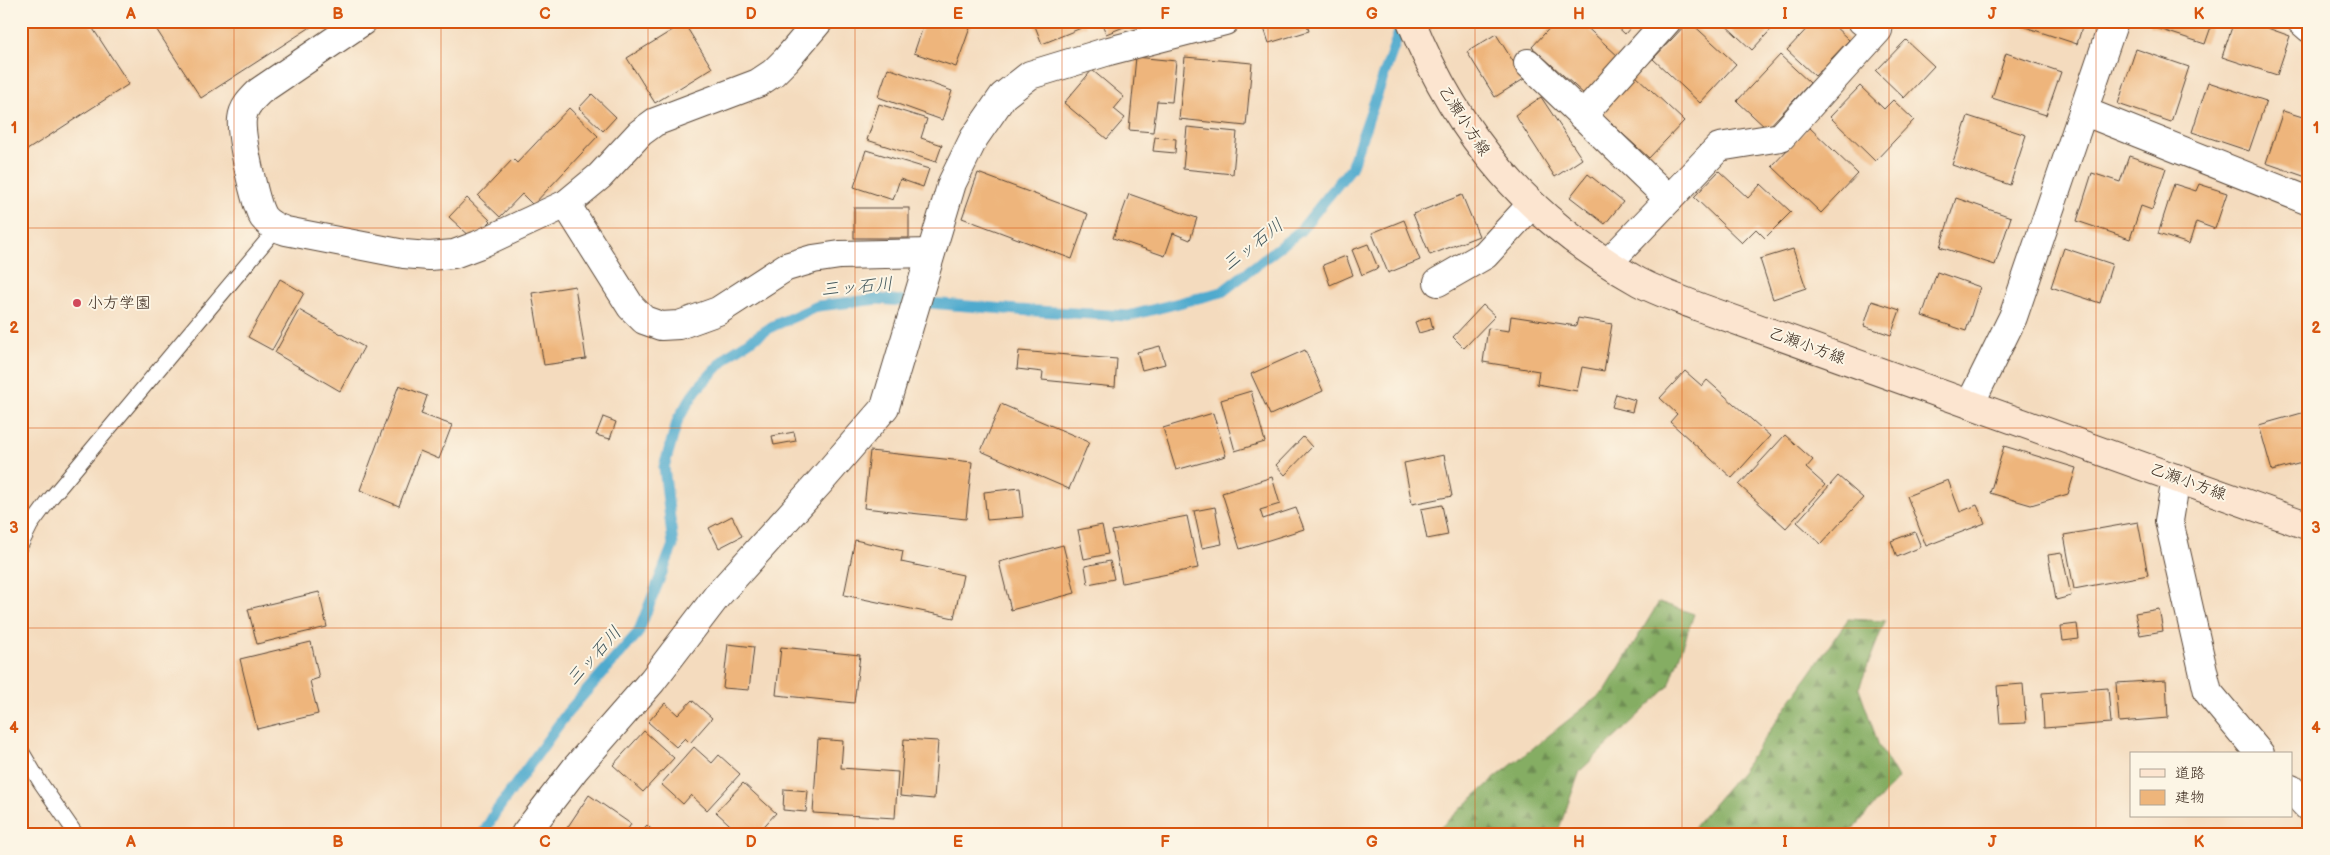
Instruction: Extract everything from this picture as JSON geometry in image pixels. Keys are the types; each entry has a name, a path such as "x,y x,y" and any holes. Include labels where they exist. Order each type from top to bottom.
{"main road":[{"name":"乙瀬小方線","path":"1411,21 1427,60 1457,115 1495,166 1532,204 1587,250 1641,282 1699,307 2309,526"}],"street":[{"path":"363,21 260,91 248,102 242,118 242,135 256,196 263,217 277,228 404,254 429,256 454,254 478,245 566,204 600,176 640,132 655,122 741,91 773,73 819,21"},
{"path":"525,834 575,769 652,682 717,596 885,407 952,183 974,138 1003,96 1030,75 1109,50 1225,21"},
{"path":"1582,116 1667,21"},
{"path":"1608,263 1719,147 1781,137 1878,30 1862,21"},
{"path":"1970,404 2013,317 2114,21"},
{"path":"2301,21 2309,28"},
{"path":"1528,63 1669,199"},
{"path":"2083,111 2309,201"},
{"path":"566,204 631,308 644,320 661,326 679,325 715,313 786,267 813,259 840,255 928,259"},
{"path":"1438,282 1485,255 1532,204"},
{"path":"2176,478 2169,521 2208,692 2258,752"},
{"path":"2292,791 2309,808"}],"lane":[{"path":"21,545 31,525 51,498 277,228"},
{"path":"21,750 40,782 76,834"}],"green space":[{"path":"1659,602 1694,614 1669,686 1580,771 1557,834 1433,834 1495,778 1605,691"},
{"path":"1848,619 1885,621 1859,688 1879,746 1898,778 1849,834 1688,834 1741,772"}],"building":[{"path":"21,21 88,21 129,84 21,154"},
{"path":"151,21 320,21 201,98"},
{"path":"925,21 959,21 971,25 956,67 914,53"},
{"path":"1033,21 1084,21 1086,26 1042,44"},
{"path":"1101,21 1139,21 1106,34"},
{"path":"1306,21 1309,31 1269,43 1262,22"},
{"path":"1556,21 1580,21 1619,57 1585,95 1532,47"},
{"path":"1611,21 1636,21 1625,34"},
{"path":"1689,21 1736,64 1700,103 1653,59"},
{"path":"1721,21 1779,21 1752,50"},
{"path":"1814,21 1829,21 1849,40 1815,76 1787,50"},
{"path":"2026,21 2084,21 2077,44 2025,27"},
{"path":"2151,21 2213,21 2205,44 2150,26"},
{"path":"2234,21 2248,21 2290,36 2277,75 2222,57"},
{"path":"684,23 712,68 655,103 627,58"},
{"path":"1496,34 1524,79 1495,97 1467,52"},
{"path":"1906,40 1934,66 1904,98 1876,71"},
{"path":"2136,49 2189,67 2171,122 2118,104"},
{"path":"2006,53 2061,72 2046,115 1992,98"},
{"path":"1780,55 1810,83 1767,129 1737,101"},
{"path":"1136,57 1176,61 1172,102 1157,101 1153,132 1129,130"},
{"path":"1185,57 1252,63 1246,126 1179,119"},
{"path":"888,68 952,91 942,120 878,97"},
{"path":"1092,70 1124,97 1114,109 1125,118 1107,139 1064,103"},
{"path":"1635,75 1684,121 1649,158 1600,113"},
{"path":"2208,82 2266,101 2249,151 2192,132"},
{"path":"1860,86 1884,109 1893,100 1914,120 1875,161 1830,117"},
{"path":"592,94 616,117 603,131 579,108"},
{"path":"1541,97 1582,159 1555,177 1515,115"},
{"path":"879,104 927,119 921,138 942,145 936,162 867,140"},
{"path":"569,108 598,136 533,205 522,194 500,217 478,196 513,159 517,163"},
{"path":"2283,111 2309,119 2309,178 2266,163"},
{"path":"1968,116 2026,135 2010,185 1952,165"},
{"path":"1187,127 1237,132 1233,174 1183,169"},
{"path":"1809,127 1858,174 1821,213 1772,166"},
{"path":"1155,137 1176,139 1175,153 1153,151"},
{"path":"866,150 929,169 923,187 900,179 893,200 854,187"},
{"path":"2129,156 2166,168 2152,210 2141,206 2130,239 2077,221 2092,173 2120,182"},
{"path":"1719,171 1748,198 1761,184 1791,212 1765,238 1756,229 1742,243 1694,197"},
{"path":"978,173 1088,214 1072,259 962,218"},
{"path":"1588,174 1623,202 1605,224 1570,197"},
{"path":"2174,184 2196,191 2199,184 2227,193 2215,229 2196,222 2189,244 2158,234"},
{"path":"1129,194 1197,218 1190,240 1173,233 1165,256 1113,238"},
{"path":"1462,195 1479,236 1430,255 1413,214"},
{"path":"467,198 491,221 473,239 449,217"},
{"path":"1956,198 2011,217 1995,265 1940,247"},
{"path":"854,208 909,208 909,238 854,238"},
{"path":"1404,220 1420,260 1388,273 1372,233"},
{"path":"1368,244 1378,268 1362,275 1352,250"},
{"path":"2064,248 2112,264 2100,303 2051,287"},
{"path":"1793,249 1806,288 1773,299 1760,259"},
{"path":"1346,256 1353,275 1330,285 1323,265"},
{"path":"1937,272 1980,287 1966,331 1922,316"},
{"path":"280,279 304,293 272,350 248,337"},
{"path":"575,286 586,359 544,365 532,293"},
{"path":"1872,301 1900,310 1891,335 1864,326"},
{"path":"1483,305 1495,316 1464,348 1453,337"},
{"path":"299,310 364,347 340,391 275,353"},
{"path":"1511,316 1576,326 1578,318 1612,324 1604,371 1582,367 1577,391 1537,384 1539,371 1483,362 1488,328 1509,331"},
{"path":"1430,317 1433,329 1419,333 1415,322"},
{"path":"1160,346 1165,364 1142,370 1137,352"},
{"path":"1305,350 1323,391 1270,415 1251,374"},
{"path":"1019,351 1117,359 1115,387 1042,380 1043,372 1017,369"},
{"path":"1685,371 1702,386 1707,380 1770,436 1732,478 1670,422 1677,414 1660,398"},
{"path":"399,385 427,396 421,414 452,425 439,459 420,451 399,506 360,490"},
{"path":"1251,391 1265,442 1235,451 1221,400"},
{"path":"1616,394 1635,400 1632,412 1612,407"},
{"path":"1001,404 1089,442 1069,489 981,451"},
{"path":"2309,411 2309,461 2272,471 2259,425"},
{"path":"1213,413 1226,456 1176,470 1163,428"},
{"path":"603,417 616,422 610,439 596,435"},
{"path":"794,432 796,441 774,445 772,436"},
{"path":"1785,435 1813,460 1806,468 1825,485 1786,528 1739,485"},
{"path":"1303,437 1312,447 1285,475 1276,465"},
{"path":"2004,446 2076,468 2068,494 2031,505 1990,493"},
{"path":"870,451 972,462 966,519 864,508"},
{"path":"1444,455 1452,496 1412,504 1404,463"},
{"path":"1838,476 1863,498 1821,544 1797,522"},
{"path":"1272,477 1280,504 1260,510 1263,519 1296,508 1304,529 1240,549 1222,493"},
{"path":"1948,480 1960,512 1977,505 1985,523 1926,546 1907,496"},
{"path":"1020,488 1023,517 987,520 984,492"},
{"path":"1442,505 1448,535 1427,539 1421,509"},
{"path":"1215,507 1222,544 1202,548 1194,511"},
{"path":"732,516 742,536 719,548 709,528"},
{"path":"1187,516 1198,568 1122,583 1112,531"},
{"path":"2138,522 2148,575 2074,589 2064,535"},
{"path":"1102,525 1108,554 1084,559 1078,530"},
{"path":"1915,532 1921,547 1897,557 1891,541"},
{"path":"855,540 903,551 901,562 963,575 954,618 844,595"},
{"path":"1063,545 1075,593 1011,610 999,562"},
{"path":"2062,553 2071,596 2056,600 2048,555"},
{"path":"1110,561 1114,579 1088,584 1085,566"},
{"path":"319,592 327,627 257,644 248,609"},
{"path":"2159,609 2163,631 2140,635 2135,613"},
{"path":"2077,624 2079,639 2063,641 2061,626"},
{"path":"311,642 319,678 310,681 318,714 257,729 240,659"},
{"path":"728,644 754,647 749,690 723,688"},
{"path":"781,647 860,655 854,703 776,695"},
{"path":"2166,680 2168,718 2119,722 2116,683"},
{"path":"2023,684 2026,723 2000,724 1997,686"},
{"path":"2108,688 2111,723 2044,728 2042,693"},
{"path":"692,700 712,718 690,743 685,738 676,747 648,722 665,703 678,715"},
{"path":"644,731 674,758 643,792 613,765"},
{"path":"818,739 843,741 841,768 898,772 895,818 813,813"},
{"path":"904,739 938,741 934,799 900,796"},
{"path":"694,747 712,763 719,755 740,774 707,810 691,795 683,804 661,784"},
{"path":"743,783 776,813 757,834 740,834 716,812"},
{"path":"784,789 808,791 806,812 783,810"},
{"path":"589,795 631,824 625,834 563,834"},
{"path":"647,825 656,834 639,834"}],"waterway":[{"name":"三ッ石川","path":"483,834 495,813 567,713 638,633 673,545 664,467 678,419 696,390 730,354 773,326 818,306 878,299 1128,316 1222,292 1300,231 1351,168 1403,21"}],"place":[{"name":"小方学園","path":"77,303"}]}
